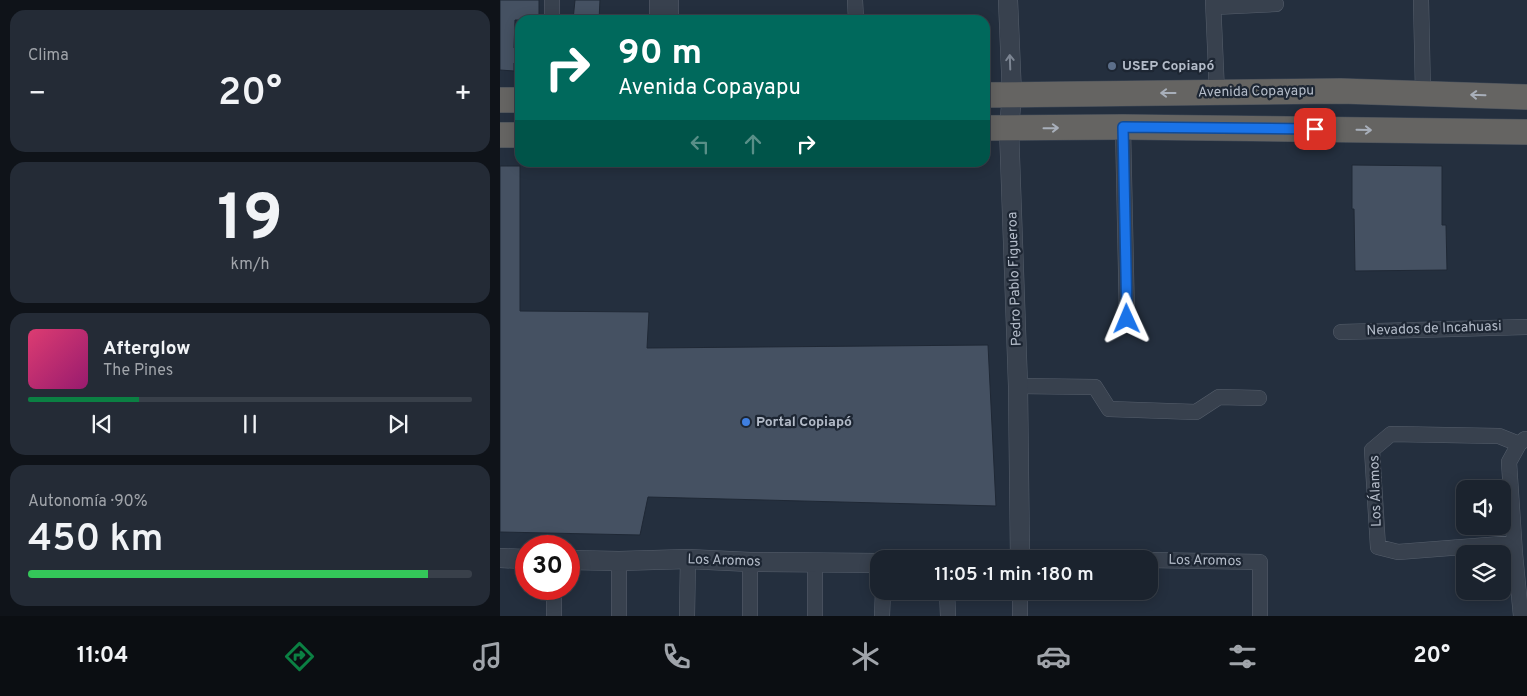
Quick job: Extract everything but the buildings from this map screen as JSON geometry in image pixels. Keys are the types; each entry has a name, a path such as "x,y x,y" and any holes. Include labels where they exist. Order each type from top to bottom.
{"highway":[{"name":"Avenida Copayapu","path":"990,95 1342,91 1527,97"},
{"path":"500,100 515,100"},
{"path":"997,128 1123,127 1527,132"},
{"path":"500,135 515,135"}],"street":[{"path":"552,0 552,15"},
{"path":"657,0 657,15"},
{"path":"671,0 671,15"},
{"path":"855,0 856,15"},
{"name":"Pedro Pablo Figueroa","path":"1008,0 1012,95 997,128 1018,386 1020,550"},
{"path":"1421,0 1423,93"},
{"path":"1217,93 1213,4 1276,4"},
{"path":"1123,127 1127,319"},
{"name":"Nevados de Incahuasi","path":"1340,332 1527,327"},
{"path":"1018,386 1095,386 1109,409 1196,412 1219,397 1259,398"},
{"name":"Los Álamos","path":"1514,542 1398,552 1378,547 1372,450 1391,434 1499,436 1523,441"},
{"path":"1521,616 1509,462 1523,441"},
{"path":"500,558 515,559"},
{"path":"687,616 688,559"},
{"name":"Los Aromos","path":"580,560 688,559 750,562 870,563"},
{"name":"Los Aromos","path":"1158,560 1260,562 1260,616"},
{"path":"619,561 619,616"},
{"path":"750,562 750,616"},
{"path":"815,562 815,616"},
{"path":"554,600 554,616"},
{"path":"882,616 883,600"},
{"path":"947,600 948,616"},
{"path":"1020,600 1020,616"}],"place":[{"name":"USEP Copiapó","path":"1112,66"},
{"name":"Portal Copiapó","path":"746,422"}],"route":[{"path":"1127,319 1123,127 1315,129"}]}
